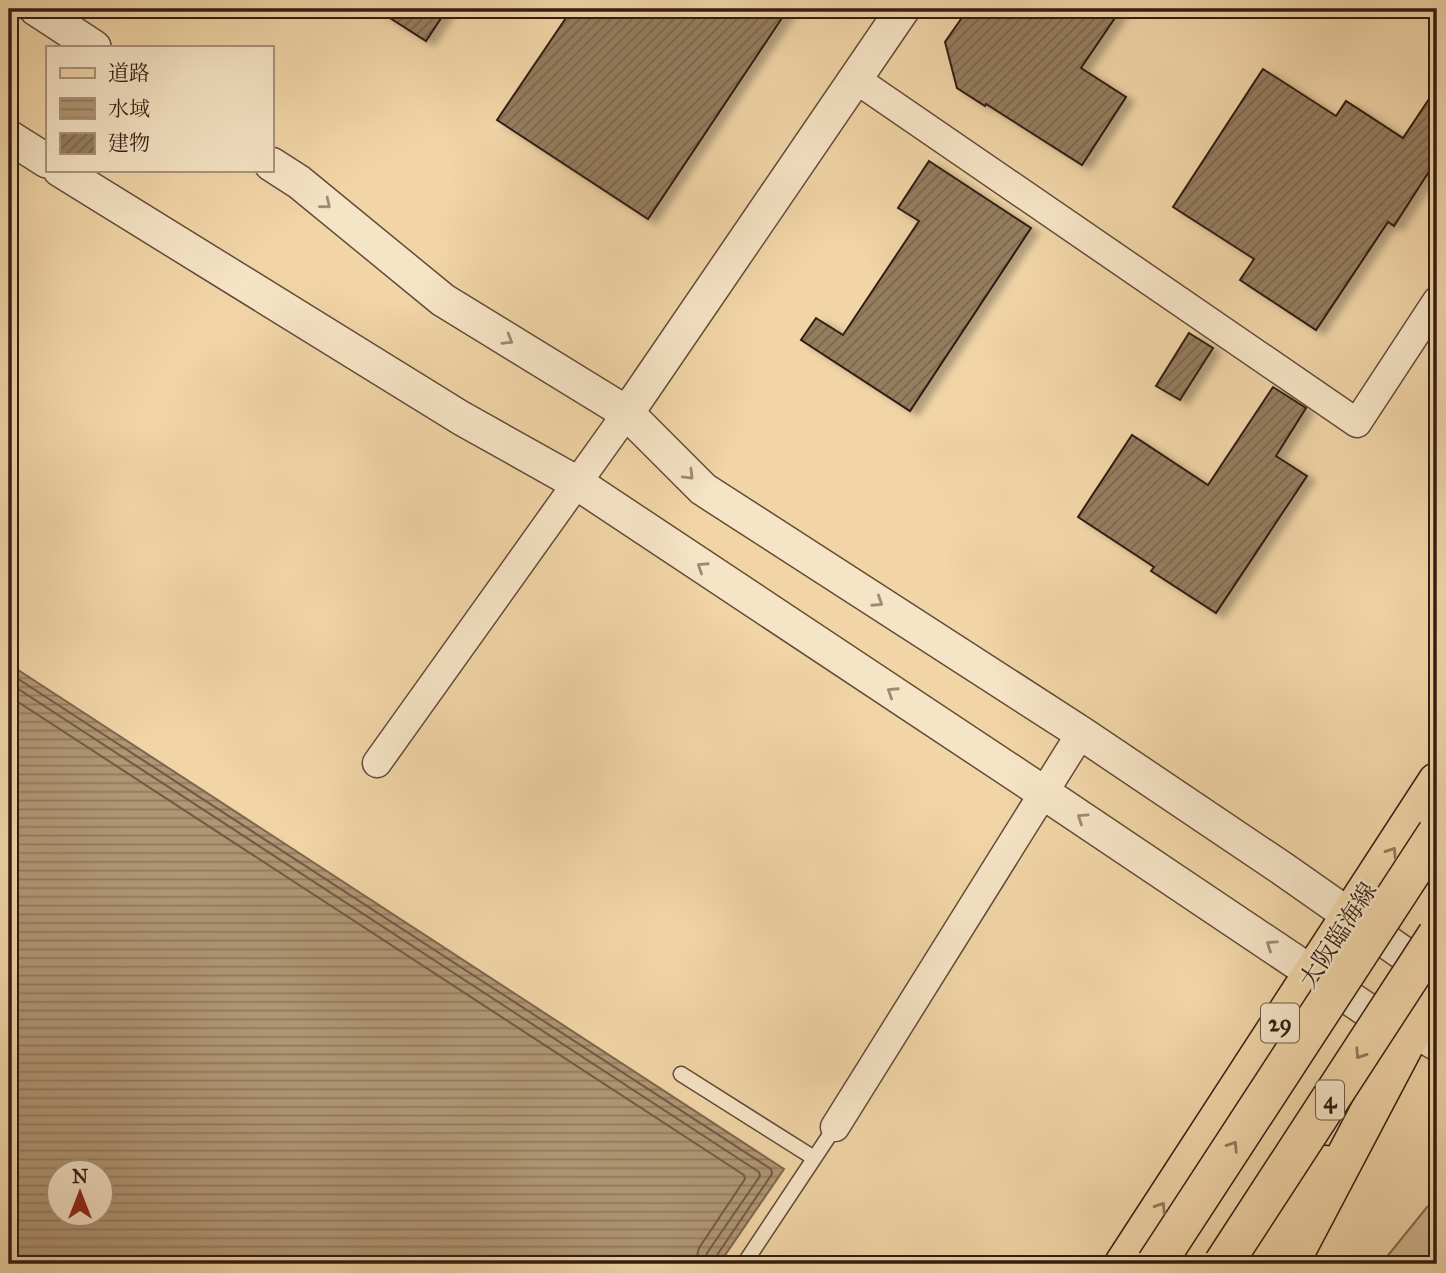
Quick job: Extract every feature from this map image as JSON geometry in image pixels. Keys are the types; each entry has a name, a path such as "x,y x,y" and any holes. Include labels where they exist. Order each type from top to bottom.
{"main road":[{"name":"大阪臨海線","path":"1124,1264 1437,782"},
{"name":"4","path":"1156,1264 1437,833"},
{"name":"4","path":"1223,1264 1437,935"},
{"path":"1260,1264 1423,1046 1437,994"},
{"name":"4","path":"1289,1264 1423,1046"}],"street":[{"path":"36,9 92,46"},
{"path":"377,763 627,413 903,9"},
{"path":"857,79 1357,423 1437,301"},
{"path":"9,137 46,161"},
{"path":"273,165 299,182 443,300 627,413 703,489 1081,733 1437,977"},
{"path":"63,172 461,418 577,483 1423,1046"},
{"path":"835,1127 1081,733"}],"lane":[{"path":"681,1074 814,1158"},
{"path":"744,1264 835,1127"}],"shaded area":[{"path":"1437,1200 1437,1264 1381,1264 1427,1207"}],"water":[{"path":"9,664 784,1169 719,1264 9,1264"}],"building":[{"path":"376,9 447,9 426,41"},
{"path":"572,9 788,9 648,219 497,120"},
{"path":"968,9 1121,9 1081,68 1126,97 1082,165 957,88 945,42"},
{"path":"1263,69 1336,116 1346,101 1403,138 1437,87 1437,159 1394,226 1388,222 1316,330 1240,280 1254,259 1173,207"},
{"path":"929,161 1031,228 910,411 801,340 816,318 843,335 919,221 898,208"},
{"path":"1189,333 1213,348 1180,400 1156,386"},
{"path":"1273,387 1306,408 1276,456 1307,476 1216,613 1151,571 1154,567 1078,517 1132,435 1208,485"}]}
